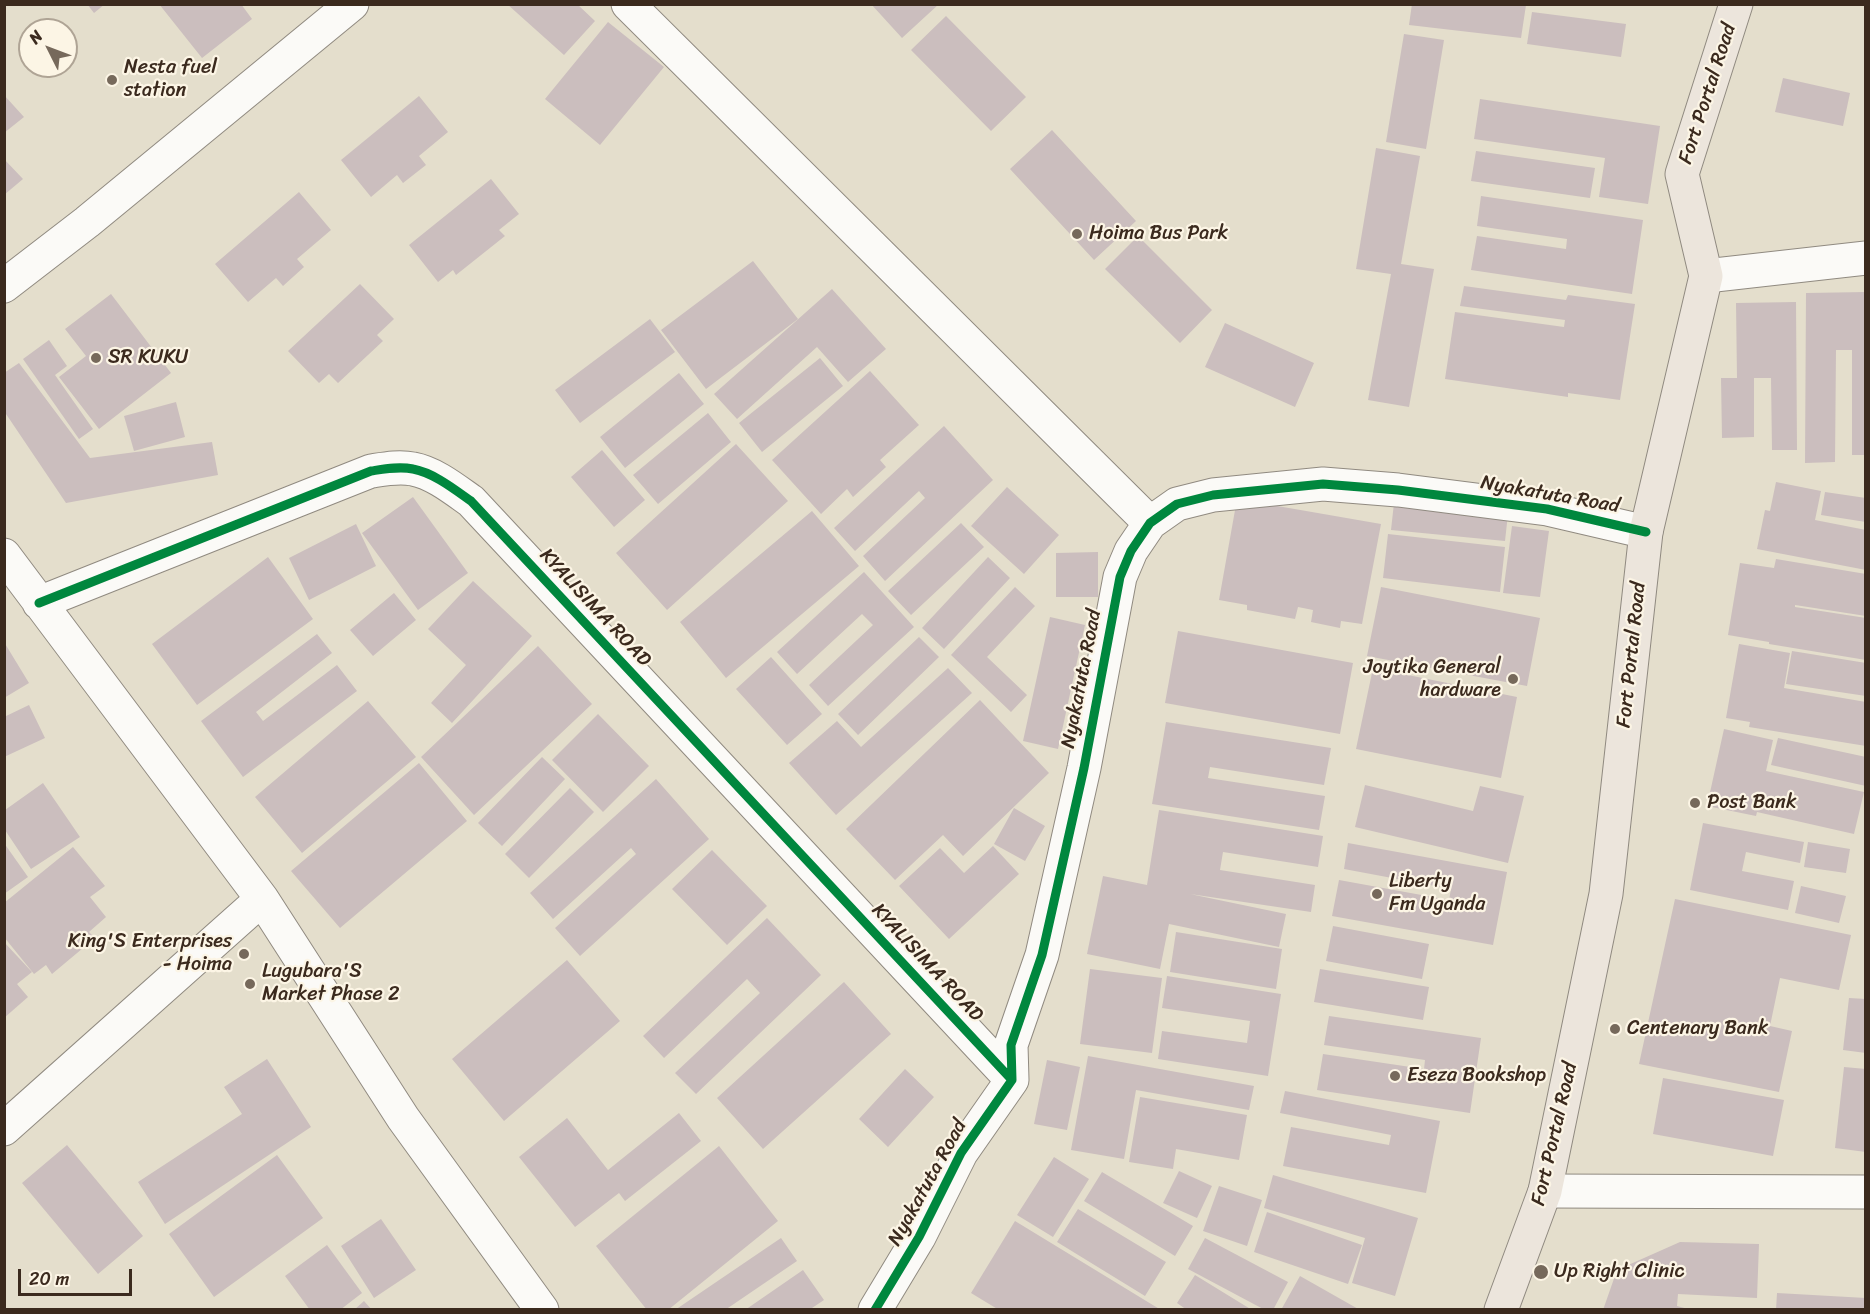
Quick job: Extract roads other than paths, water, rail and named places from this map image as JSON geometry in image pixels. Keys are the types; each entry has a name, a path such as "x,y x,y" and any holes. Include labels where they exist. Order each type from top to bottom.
{"main road":[{"name":"Fort Portal Road","path":"1501,1310 1545,1191 1606,894 1646,531 1706,276 1682,174 1736,4"}],"street":[{"path":"4,286 87,222 352,4"},
{"path":"628,4 1150,523"},
{"path":"1706,276 1866,258"},
{"name":"KYALISIMA ROAD","path":"39,603 370,471 392,468 413,469 444,483 471,501 1012,1080"},
{"name":"Nyakatuta Road","path":"875,1310 919,1237 960,1153 1012,1080 1011,1045 1042,955 1084,768 1120,577 1131,551 1150,523 1177,504 1213,495 1323,484 1398,490 1547,509 1646,531"},
{"path":"4,555 262,899 403,1118 542,1310"},
{"path":"4,1129 262,899"},
{"path":"1545,1191 1866,1192"}],"place":[{"name":"Nesta fuel station","path":"112,80"},
{"name":"Hoima Bus Park","path":"1077,234"},
{"name":"SR KUKU","path":"96,358"},
{"name":"Joytika General hardware","path":"1513,679"},
{"name":"Post Bank","path":"1695,803"},
{"name":"Liberty Fm Uganda","path":"1377,894"},
{"name":"King'S Enterprises - Hoima","path":"244,954"},
{"name":"Lugubara'S Market Phase 2","path":"250,984"},
{"name":"Centenary Bank","path":"1615,1029"},
{"name":"Eseza Bookshop","path":"1395,1076"},
{"name":"Up Right Clinic","path":"1541,1272"}]}
